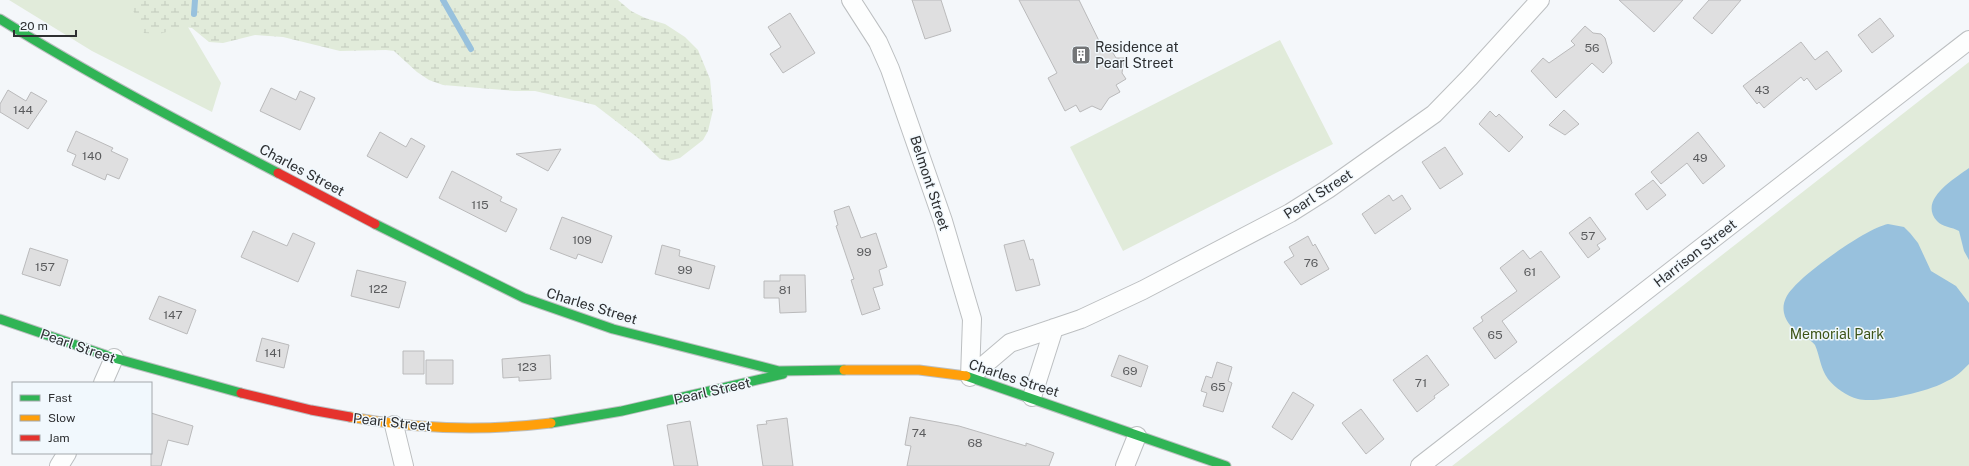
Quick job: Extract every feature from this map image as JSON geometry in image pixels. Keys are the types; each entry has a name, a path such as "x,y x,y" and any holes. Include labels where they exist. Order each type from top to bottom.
{"street":[{"name":"Belmont Street","path":"851,0 878,42 890,69 943,220 972,319 970,377"},
{"name":"Pearl Street","path":"970,377 1010,342 1092,315 1196,264 1290,213 1328,189 1434,114 1470,78 1540,0"},
{"name":"Charles Street","path":"0,19 52,52 142,102 423,249 524,298 563,313 614,329 766,368 792,372 895,369 919,370 970,377 1032,397 1137,436 1226,466"},
{"name":"Harrison Street","path":"1420,466 1969,40"},
{"name":"Pearl Street","path":"0,319 114,358 206,385 337,416 394,425 469,428 549,423 622,411 792,372"},
{"path":"1032,397 1054,328"},
{"path":"103,382 114,358"},
{"path":"394,425 404,466"},
{"path":"1125,466 1137,436"},
{"path":"59,466 66,454"}],"green space":[{"path":"9,0 172,0 221,83 212,112 92,51"},
{"path":"126,0 618,0 631,11 645,18 665,24 685,37 698,50 710,79 713,110 708,131 703,140 680,158 669,161 660,159 638,138 595,105 535,91 515,91 443,85 429,80 417,72 394,51 340,51 283,37 255,35 223,43 209,42 192,28 184,27 159,34 144,33 132,8"},
{"path":"1280,40 1333,144 1123,251 1070,147"},
{"name":"Memorial Park","path":"1969,62 1969,466 1452,466"}],"water":[{"path":"1969,168 1969,260 1964,251 1959,231 1939,223 1932,213 1932,205 1940,191 1947,184"},
{"path":"1888,224 1904,227 1918,243 1931,271 1956,286 1969,303 1969,364 1953,378 1929,389 1903,396 1877,400 1858,399 1834,386 1828,379 1823,371 1815,345 1793,328 1786,319 1784,313 1784,303 1788,294 1793,288 1824,261 1866,233"}],"building":[{"path":"912,0 941,0 951,31 925,39"},
{"name":"Residence at Pearl Street","path":"1019,0 1079,0 1104,51 1110,48 1116,58 1124,58 1122,73 1126,79 1116,85 1120,92 1109,98 1101,110 1092,106 1080,112 1076,105 1065,111 1048,78 1057,73"},
{"path":"1619,0 1683,0 1654,32"},
{"path":"1709,0 1741,0 1712,34 1693,18"},
{"path":"790,13 815,53 783,73 770,54 781,47 768,27"},
{"path":"1880,18 1894,36 1872,53 1858,35"},
{"path":"1585,26 1593,33 1601,34 1605,38 1612,63 1603,73 1592,63 1556,98 1531,71 1543,58 1549,63 1575,45 1571,41"},
{"path":"1801,42 1815,60 1827,51 1842,71 1816,90 1807,78 1804,81 1801,77 1764,108 1759,102 1757,104 1743,86"},
{"path":"271,88 296,100 300,91 315,98 300,130 260,111"},
{"path":"8,90 26,101 31,92 47,101 28,129 0,112 0,104"},
{"path":"1564,110 1579,124 1565,135 1549,125"},
{"path":"1490,111 1496,117 1499,114 1523,137 1509,152 1479,124"},
{"path":"76,131 113,148 111,151 128,159 119,179 107,174 105,180 72,165 76,155 67,151"},
{"path":"380,132 406,147 411,138 425,146 407,178 367,156"},
{"path":"1698,132 1725,166 1703,184 1687,163 1661,184 1651,172"},
{"path":"1445,147 1463,174 1440,189 1422,162"},
{"path":"561,149 548,171 516,154"},
{"path":"452,171 502,197 500,201 517,209 506,232 439,198"},
{"path":"1653,180 1666,195 1647,210 1635,194"},
{"path":"1389,195 1393,201 1402,195 1411,209 1375,234 1362,214"},
{"path":"849,206 861,238 876,233 887,267 879,270 883,285 873,288 880,309 862,315 851,280 854,279 836,226 838,225 834,211"},
{"path":"562,217 612,236 602,263 578,254 576,259 550,249"},
{"path":"1590,217 1606,239 1597,245 1600,249 1588,258 1569,233"},
{"path":"253,231 287,246 293,233 315,243 298,282 241,257"},
{"path":"1308,236 1313,246 1315,244 1329,269 1301,285 1284,262 1294,256 1289,247"},
{"path":"1024,240 1030,260 1033,259 1040,285 1016,291 1004,245"},
{"path":"662,245 680,250 679,256 715,266 709,289 655,274"},
{"path":"30,248 68,260 60,286 22,274"},
{"path":"1523,250 1530,259 1541,251 1560,277 1502,321 1517,342 1495,359 1473,328 1483,321 1481,317 1517,291 1500,268"},
{"path":"357,270 406,282 399,308 351,296"},
{"path":"780,275 805,275 806,312 780,313 779,298 764,298 764,281 780,281"},
{"path":"159,296 196,310 187,334 149,319"},
{"path":"262,338 289,345 284,368 256,361"},
{"path":"403,351 424,351 424,374 403,374"},
{"path":"550,355 551,379 519,381 519,377 503,378 502,359"},
{"path":"1119,355 1148,366 1141,387 1111,376"},
{"path":"1427,355 1449,385 1434,396 1435,398 1417,412 1393,380"},
{"path":"426,360 453,360 453,384 426,384"},
{"path":"1217,362 1232,367 1228,381 1232,383 1223,412 1203,406 1207,393 1201,391 1206,376 1212,378"},
{"path":"1293,392 1314,405 1292,440 1272,427"},
{"path":"1361,409 1384,439 1366,454 1342,423"},
{"path":"152,413 193,426 188,445 168,440 161,466 151,466"},
{"path":"910,417 959,426 1026,446 1026,443 1054,453 1049,466 907,466 911,446 905,445"},
{"path":"787,418 793,466 763,466 757,425 767,424 766,421"},
{"path":"690,421 698,466 674,466 667,425"}],"waterway":[{"path":"194,14 195,0"},
{"path":"443,0 471,49"}],"traffic: fast":[{"path":"0,19 34,40 172,118 278,173"},
{"path":"375,224 524,298 613,329 779,371 844,370"},
{"path":"0,319 114,358 241,393"},
{"path":"551,423 622,411 783,374"},
{"path":"966,376 1226,466"}],"traffic: slow":[{"path":"844,370 919,370 966,376"},
{"path":"350,417 400,424 450,428 526,426 551,423"}],"traffic: jam":[{"path":"278,173 375,224"},
{"path":"241,393 311,410 350,417"}],"place":[{"name":"Residence at Pearl Street","path":"1081,55"}]}
